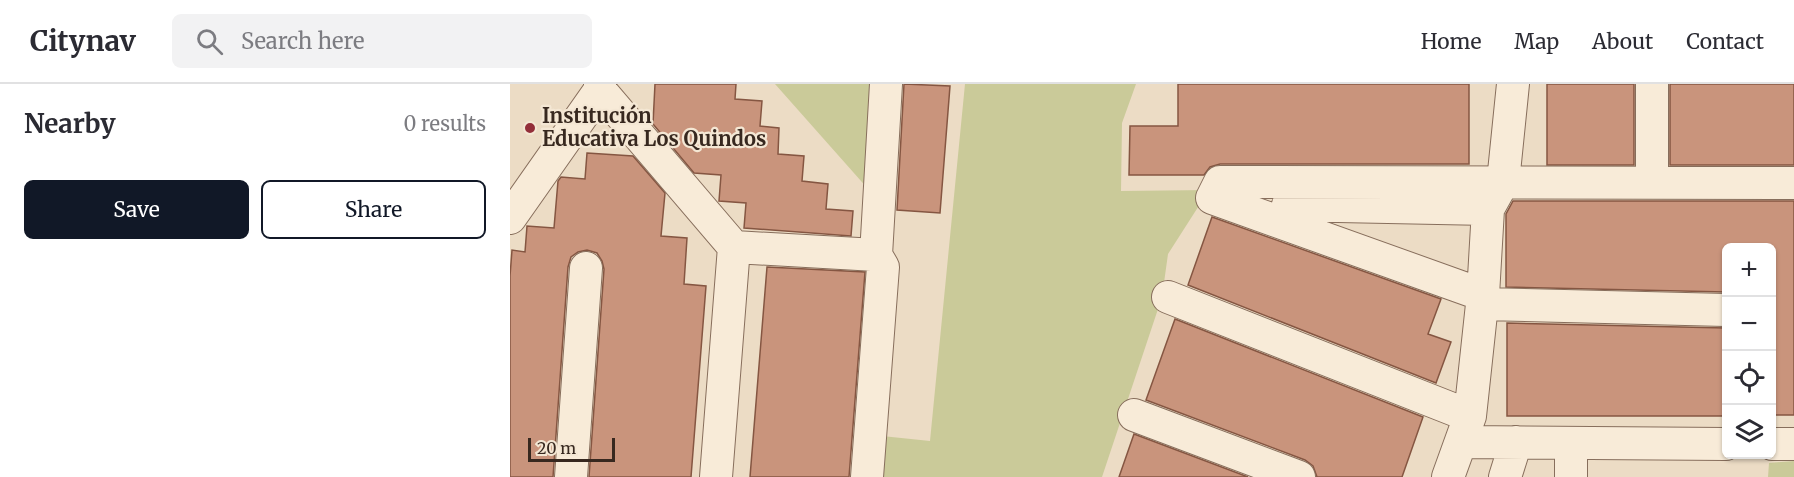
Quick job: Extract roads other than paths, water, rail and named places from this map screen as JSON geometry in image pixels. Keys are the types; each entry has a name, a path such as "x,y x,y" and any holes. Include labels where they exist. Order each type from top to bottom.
{"street":[{"path":"867,477 883,267 876,255 886,84"},
{"path":"1448,477 1466,429 1496,195 1513,84"},
{"path":"1652,84 1652,182"},
{"path":"510,218 600,87 734,247 716,477"},
{"path":"1496,195 1220,182 1212,198 1482,299 1722,310"},
{"path":"1288,205 1496,195 1652,182 1794,183"},
{"path":"734,247 876,255"},
{"path":"571,477 586,268"},
{"path":"1168,297 1466,429 1516,442 1722,444"},
{"path":"1134,415 1299,477"},
{"path":"1505,477 1516,442"},
{"path":"1571,442 1571,477"},
{"path":"1776,444 1794,444"}],"place":[{"name":"Institución Educativa Los Quindos","path":"530,128"}]}
